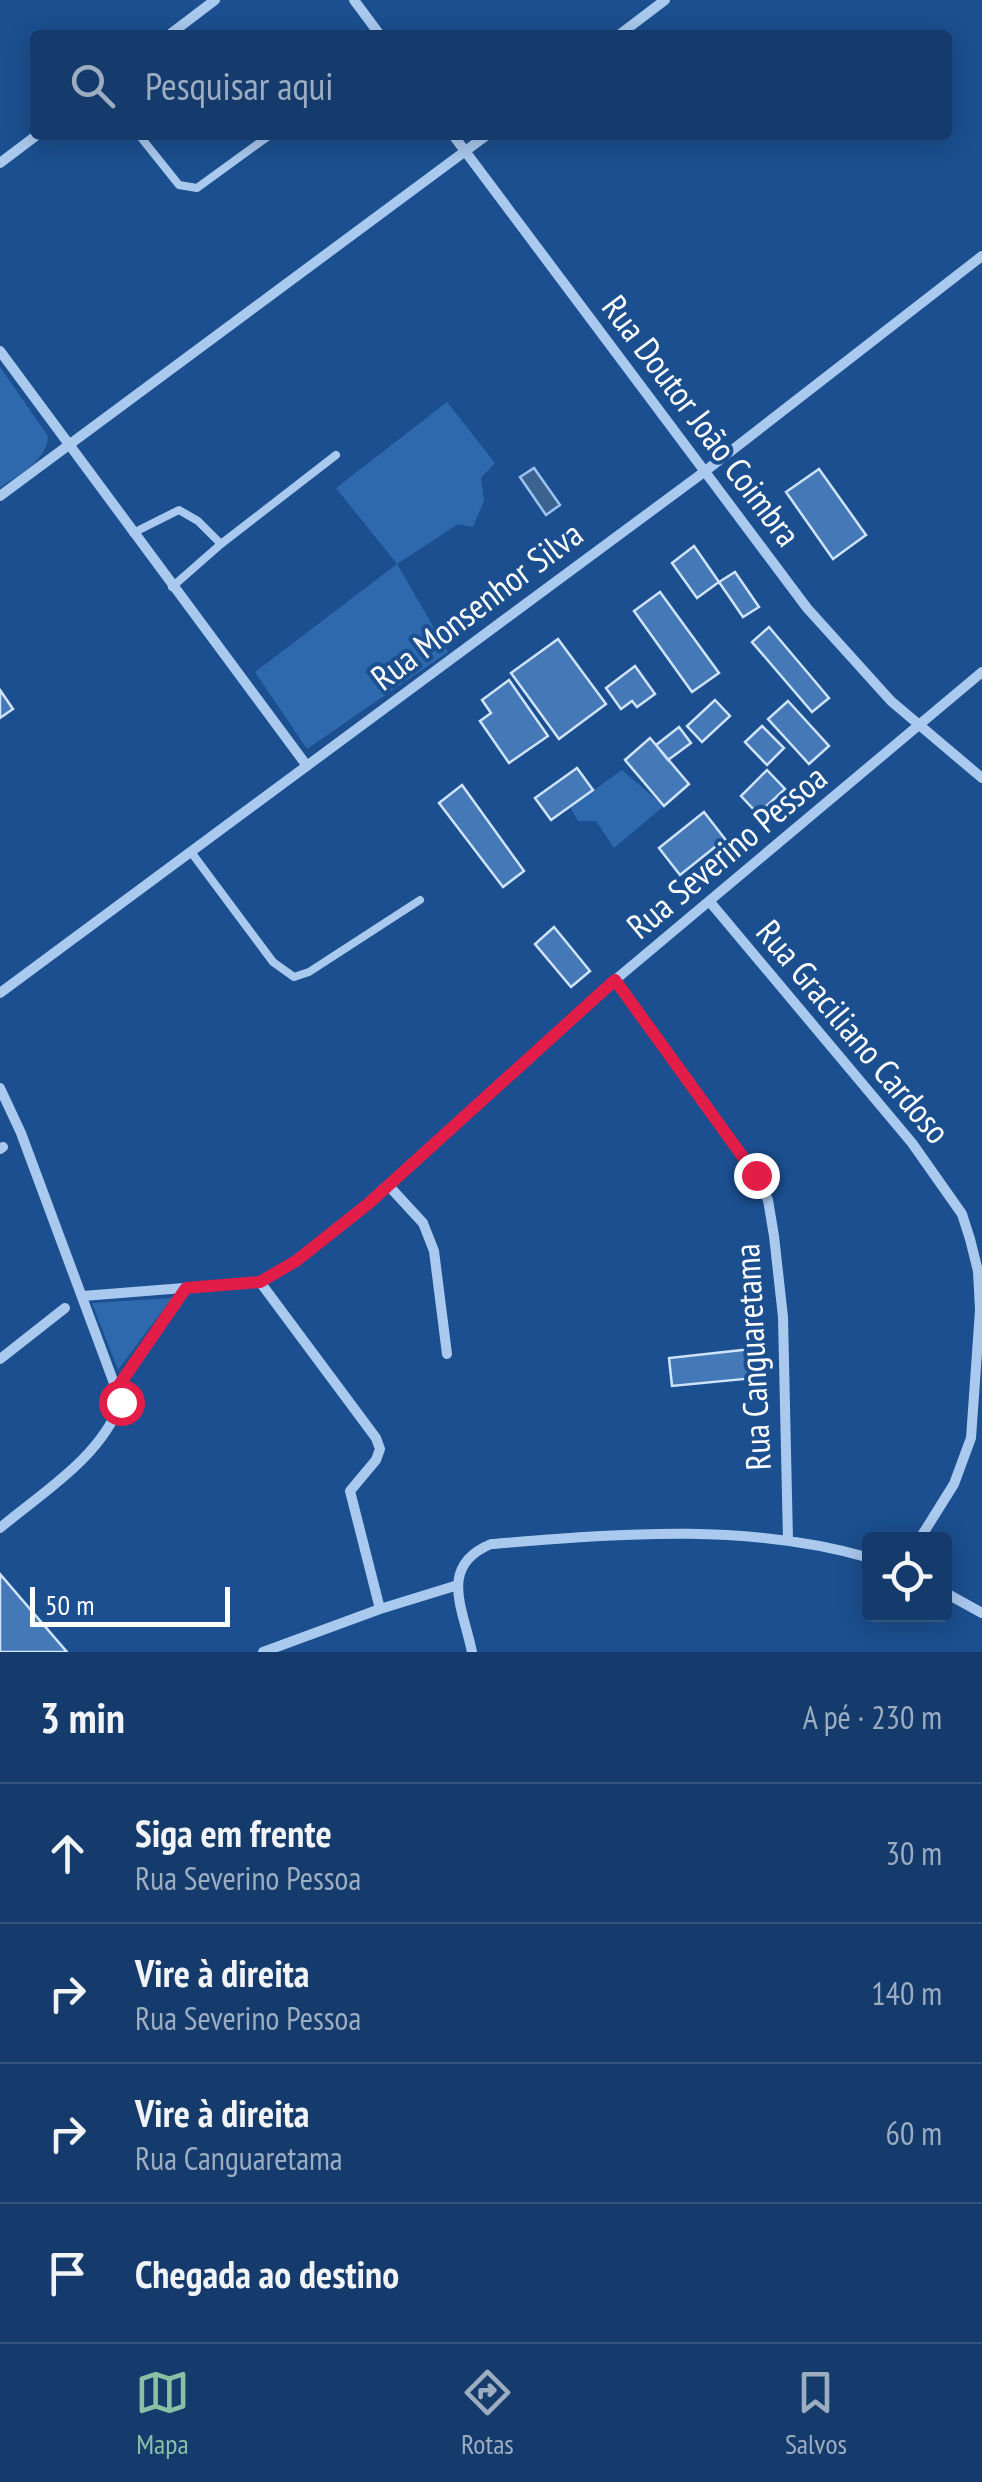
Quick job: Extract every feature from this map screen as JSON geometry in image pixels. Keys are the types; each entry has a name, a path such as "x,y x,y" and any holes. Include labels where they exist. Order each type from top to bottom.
{"street":[{"path":"175,30 215,0"},
{"path":"354,0 376,30"},
{"path":"626,30 665,0"},
{"path":"0,163 30,140"},
{"name":"Rua Doutor João Coimbra","path":"458,140 807,608 861,669 982,778"},
{"path":"0,496 480,140"},
{"name":"Rua Monsenhor Silva","path":"0,993 704,472 982,256"},
{"path":"0,351 307,766"},
{"name":"Rua Severino Pessoa","path":"83,1296 260,1282 327,1238 615,980 982,672"},
{"name":"Rua Graciliano Cardoso","path":"710,902 912,1143 962,1214 978,1271 981,1309 971,1438 954,1484 924,1532"},
{"name":"Rua Canguaretama","path":"615,980 756,1175 768,1200 784,1332 788,1540"},
{"path":"0,1088 21,1133 121,1402 95,1449 0,1528"},
{"path":"388,1185 423,1223 434,1252 446,1354"},
{"path":"260,1282 380,1448 376,1460 350,1490 380,1609"},
{"path":"117,1388 186,1288"},
{"path":"0,1359 65,1308"},
{"path":"472,1652 458,1585 460,1567 465,1559 491,1544 710,1533 788,1540 862,1556"},
{"path":"263,1652 458,1585"},
{"path":"952,1596 982,1613"}],"lane":[{"path":"143,140 179,186 196,188 263,140"},
{"path":"172,587 336,454"},
{"path":"133,533 178,510 198,521 221,544"},
{"path":"191,852 273,962 294,976 309,972 420,900"}],"shaded area":[{"path":"0,367 48,436 37,460 0,488"},
{"path":"447,402 495,463 481,478 484,501 473,527 458,524 397,564 336,488"},
{"path":"534,468 560,505 546,515 520,477"},
{"path":"397,564 448,652 307,749 255,672"},
{"path":"622,770 664,806 614,848 596,821 578,821 570,807"},
{"path":"172,1298 118,1370 92,1303"}],"building":[{"path":"819,469 866,535 833,559 786,492"},
{"path":"694,546 719,582 697,598 672,563"},
{"path":"735,572 759,607 743,617 719,582"},
{"path":"660,592 719,673 692,692 634,611"},
{"path":"769,627 829,698 812,712 752,642"},
{"path":"558,639 606,704 559,739 511,673"},
{"path":"635,666 655,694 637,707 632,701 621,709 606,688"},
{"path":"509,680 548,736 509,763 480,721 491,713 482,700"},
{"path":"0,690 13,709 0,718"},
{"path":"715,700 730,716 702,742 687,726"},
{"path":"788,701 829,746 809,764 768,719"},
{"path":"762,726 784,748 767,765 745,742"},
{"path":"679,727 691,743 668,760 656,745"},
{"path":"650,738 689,784 664,806 625,760"},
{"path":"577,768 593,790 551,820 535,798"},
{"path":"767,770 785,789 758,814 741,796"},
{"path":"462,785 524,871 503,887 439,803"},
{"path":"704,812 725,839 680,875 659,848"},
{"path":"554,927 590,971 571,987 535,944"},
{"path":"752,1349 755,1378 672,1386 669,1358"},
{"path":"0,1574 67,1652 0,1652"}],"route":[{"path":"121,1402 117,1388 186,1288 260,1282 296,1261 368,1204 615,980 756,1175"}]}
